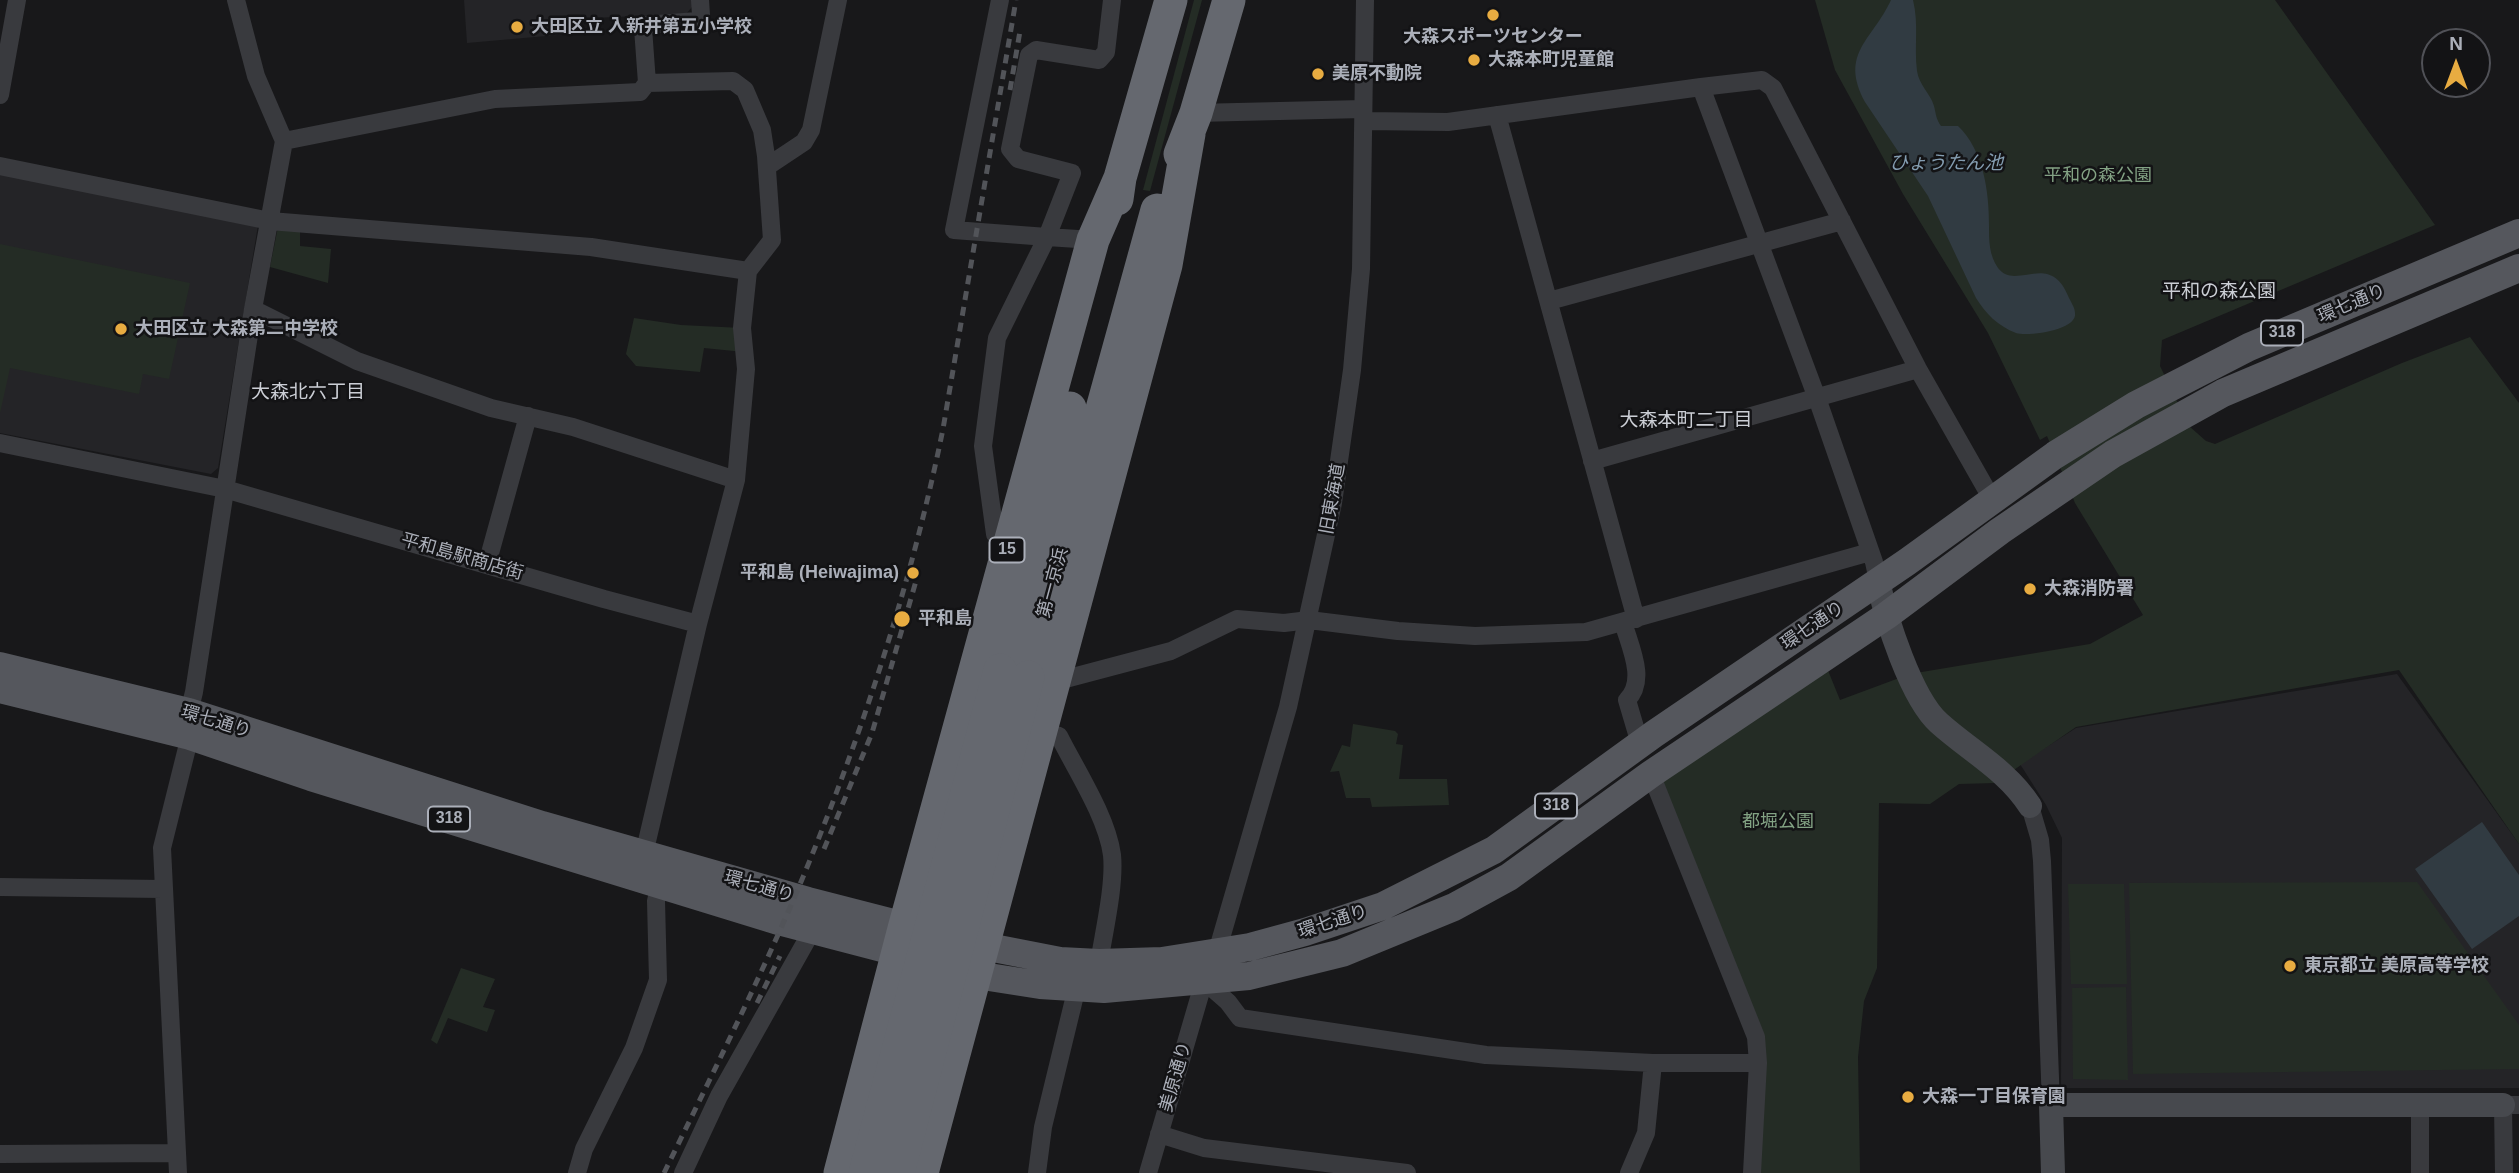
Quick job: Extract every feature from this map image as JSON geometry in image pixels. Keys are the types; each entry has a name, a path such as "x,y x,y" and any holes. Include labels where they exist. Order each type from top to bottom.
{"highway":[{"name":"第一京浜","path":"864,1173 1027,676 1105,278 1120,178 1171,0"},
{"name":"第一京浜","path":"898,1173 1027,676 1159,202 1193,123 1229,0"},
{"name":"15","path":"840,1173 1093,240 1120,178"},
{"name":"15","path":"922,1173 1038,742 1027,676"},
{"name":"15","path":"864,1173 904,1073 966,864 1009,781 1038,742"}],"main road":[{"name":"環七通り","path":"979,961 1162,961 1250,947 1383,906 1438,880 1494,850 1640,744 1993,501 2055,455 2145,400 2249,347 2519,233"},
{"name":"環七通り","path":"0,666 189,724 808,901 902,939 979,961 1040,985 1104,989 1249,976 1342,953 1454,906 1509,877 1651,775 1886,616 2067,484 2151,431 2223,393 2519,268"},
{"name":"環七通り","path":"0,689 189,724 311,777 660,884 813,929 902,939"}],"street":[{"path":"0,95 17,0"},
{"path":"178,1173 162,848 189,724 253,309 285,141 256,76 236,0"},
{"path":"285,141 495,99 640,92 647,83 643,28 645,25 697,21 701,15 700,0"},
{"path":"768,166 804,142 811,130 838,0"},
{"path":"1000,0 954,230 1093,240"},
{"path":"1010,539 995,534 983,446 997,338 1047,237 1073,174 1017,159 1010,150 1028,56 1036,50 1099,60 1106,52 1112,0"},
{"name":"旧東海道","path":"1204,981 1217,952 1288,707 1333,503 1352,370 1361,269 1365,0"},
{"path":"1193,123 1364,115 1448,122 1762,80 1773,88 1918,369 1993,501"},
{"path":"644,854 698,624 736,480 746,369 742,328 748,271 772,240 768,166 762,130 745,90 733,81 647,83"},
{"path":"1701,87 1817,398 1870,552 1886,616 1925,709 1938,723 2019,788 2030,806 2040,840 2042,861 2053,1173"},
{"path":"1497,115 1592,461 1629,621 1637,674 1634,692 1627,700 1640,744"},
{"path":"0,166 270,220 592,247 748,271"},
{"path":"1549,301 1842,221"},
{"path":"253,309 357,361 491,408 573,427 736,480"},
{"path":"1592,461 1918,369"},
{"path":"486,564 528,416"},
{"name":"平和島駅商店街","path":"0,443 225,489 698,624"},
{"path":"1027,676 1171,651 1237,619 1284,623 1309,620 1398,631 1475,636 1586,632 1870,552"},
{"path":"1038,742 1059,736 1107,830 1112,856 1111,877 1100,963"},
{"path":"1651,775 1756,1037 1758,1063 1752,1173"},
{"path":"577,1173 584,1149 634,1048 658,980 656,901 660,884"},
{"path":"0,887 163,889"},
{"path":"683,1173 719,1096 813,929"},
{"path":"1204,981 1228,1002 1240,1018 1486,1055 1653,1063 1758,1063"},
{"name":"美原通り","path":"1148,1173 1204,981"},
{"path":"1037,1173 1043,1127 1077,987"},
{"path":"1629,1173 1646,1133 1653,1063"},
{"path":"2420,1104 2420,1173"},
{"path":"2051,1105 2511,1105 2504,1173"},
{"path":"1159,1134 1204,1148 1407,1173"},
{"path":"0,1154 177,1153"}],"shaded area":[{"name":"大田区立 入新井第五小学校","path":"464,0 692,0 692,7 686,14 568,19 569,34 467,43"},
{"name":"大田区立 大森第二中学校","path":"0,173 258,225 218,468 211,474 0,433"},
{"name":"東京都立 美原高等学校","path":"2397,674 2519,844 2519,1088 2061,1088 2062,838 2046,805 2020,764 2076,728"}],"green space":[{"path":"1194,0 1202,0 1150,191 1143,190"},
{"name":"平和の森公園","path":"1815,0 2275,0 2435,225 2162,340 2160,366 2189,426 2206,441 2215,444 2402,363 2470,337 2519,403 2519,844 2399,670 2076,727 1995,783 1959,784 1930,804 1879,803 1877,968 1864,1001 1858,1057 1860,1173 1755,1173 1762,1062 1658,784 1827,668 1840,700 1910,674 2090,644 2143,615 2075,503 2047,436 2040,440 1988,333 1903,194 1835,70"},
{"path":"278,227 300,227 300,246 331,249 328,283 270,267"},
{"path":"0,244 190,283 169,379 143,374 139,394 10,368 0,413"},
{"path":"634,318 681,325 742,328 744,352 704,348 700,372 636,366 626,354"},
{"path":"1353,724 1395,731 1398,734 1396,744 1403,745 1399,779 1447,779 1449,805 1372,807 1370,798 1346,798 1339,771 1330,772 1342,745 1350,747"},
{"path":"2417,882 2519,1025 2519,1069 2133,1074 2129,883"},
{"path":"2068,884 2124,884 2127,984 2071,984"},
{"path":"461,968 495,979 483,1007 495,1010 487,1032 448,1018 437,1044 431,1040"},
{"path":"2126,987 2128,1080 2073,1079 2072,988"}],"water":[{"name":"ひょうたん池","path":"1891,0 1913,0 1917,71 1920,81 1932,101 1941,126 1958,126 1974,147 1986,186 1989,242 1995,263 2005,274 2014,276 2043,273 2052,276 2061,284 2074,309 2074,319 2069,324 2051,331 2022,334 2004,327 1988,314 1976,298 1928,196 1865,102 1855,71 1857,59"},
{"path":"2482,822 2519,875 2519,916 2472,949 2415,869"}],"railway":[{"path":"664,1173 750,996 798,889 842,777 882,662 916,546 943,429 1016,0"},
{"path":"1010,90 1020,31"},
{"path":"824,849 872,733 916,581"},
{"path":"757,1003 780,956"}],"place":[{"name":"大森スポーツセンター","path":"1493,15"},
{"name":"大田区立 入新井第五小学校","path":"517,27"},
{"name":"大森本町児童館","path":"1474,60"},
{"name":"美原不動院","path":"1318,74"},
{"name":"大田区立 大森第二中学校","path":"121,329"},
{"name":"平和島 (Heiwajima)","path":"913,573"},
{"name":"大森消防署","path":"2030,589"},
{"name":"平和島","path":"902,619"},
{"name":"東京都立 美原高等学校","path":"2290,966"},
{"name":"大森一丁目保育園","path":"1908,1097"}],"district":[{"name":"平和の森公園","path":"2219,292"},
{"name":"大森北六丁目","path":"308,393"},
{"name":"大森本町二丁目","path":"1686,421"}],"park label":[{"name":"都堀公園","path":"1778,822"}]}
